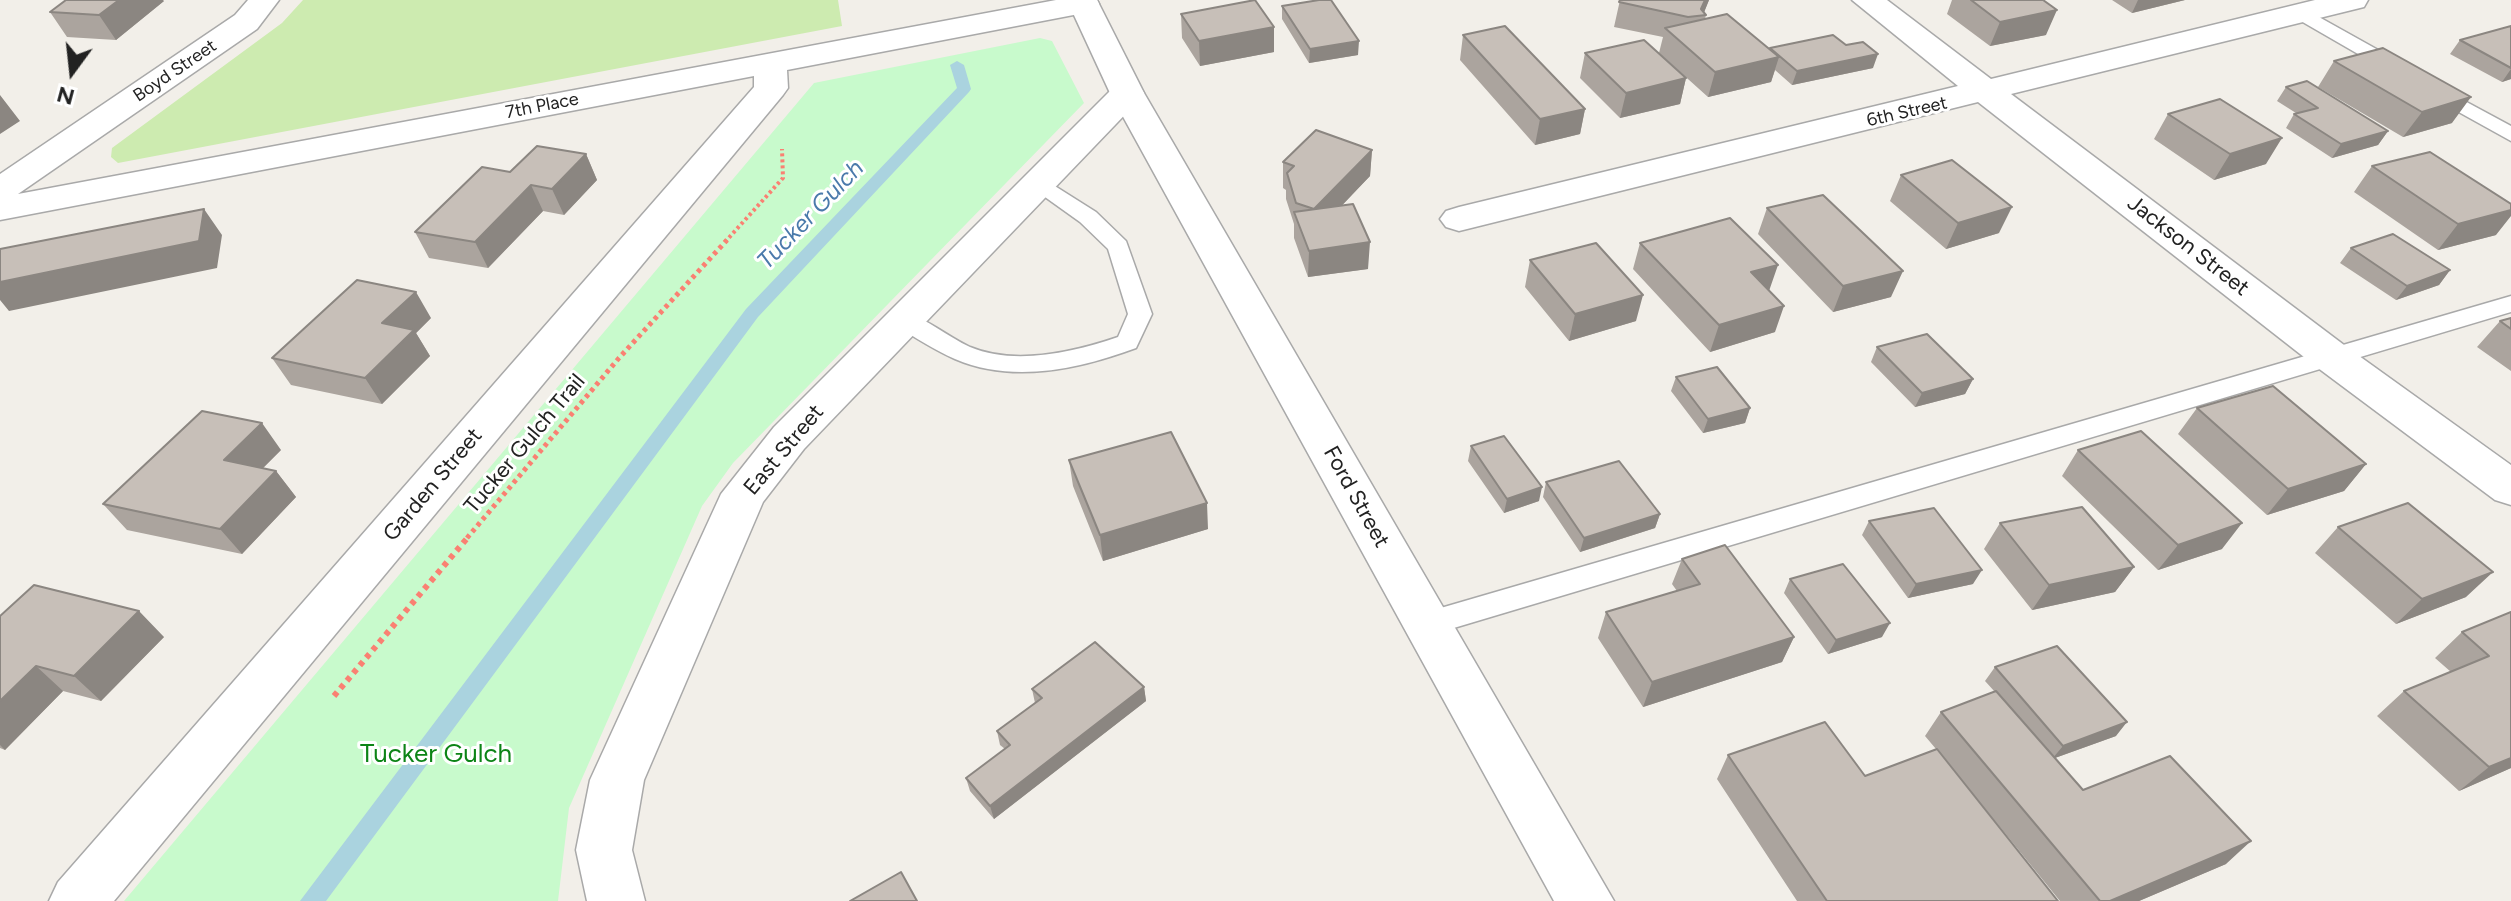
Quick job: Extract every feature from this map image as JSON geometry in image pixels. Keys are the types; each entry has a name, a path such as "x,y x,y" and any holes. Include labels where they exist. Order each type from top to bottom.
{"street":[{"name":"Boyd Street","path":"0,190 246,22 264,0"},
{"name":"Jackson Street","path":"1867,0 2333,358 2511,488"},
{"name":"7th Place","path":"0,209 1083,2"},
{"name":"Ford Street","path":"1083,2 1127,93 1585,901"},
{"name":"6th Street","path":"1459,219 1985,93 2328,4"},
{"name":"Garden Street","path":"78,901 771,88 770,62"},
{"name":"East Street","path":"616,901 604,850 617,780 744,494 789,438 1127,93"}],"lane":[{"path":"2328,4 2511,135"},
{"path":"904,320 979,359 1035,363 1085,359 1127,342 1140,314 1118,246 1088,217 1039,182"},
{"path":"1427,624 2511,304"}],"path":[{"name":"Tucker Gulch Trail","path":"323,708 619,358 783,178 782,142"}],"green space":[{"path":"303,0 838,0 842,26 118,163 111,157 112,148 282,23"},
{"name":"Tucker Gulch","path":"1040,38 1052,41 1084,103 733,463 702,506 569,808 558,901 124,901 814,83"}],"building":[{"path":"66,0 119,0 99,15 50,12"},
{"path":"1255,0 1274,27 1199,41 1181,14"},
{"path":"1331,0 1359,41 1310,49 1282,6"},
{"path":"1620,0 1705,0 1701,9 1706,15 1688,17"},
{"path":"1971,0 2043,0 2057,10 2000,22"},
{"path":"1727,14 1779,57 1715,72 1665,28"},
{"path":"1505,26 1585,109 1540,119 1463,35"},
{"path":"2511,26 2511,68 2460,40"},
{"path":"1833,35 1846,45 1863,42 1878,54 1797,71 1770,48"},
{"path":"1644,40 1686,78 1626,93 1585,53"},
{"path":"2383,48 2471,97 2422,112 2334,61"},
{"path":"2307,81 2388,131 2341,144 2294,114 2318,108 2286,87"},
{"path":"2220,99 2282,138 2230,154 2168,114"},
{"path":"1316,130 1372,150 1314,209 1296,203 1287,173 1294,166 1283,162"},
{"path":"537,146 586,154 552,189 531,185 475,242 415,232 482,167 510,172"},
{"path":"2430,152 2511,204 2511,210 2458,224 2372,166"},
{"path":"1952,160 2012,207 1958,223 1901,175"},
{"path":"1823,195 1903,271 1843,286 1767,208"},
{"path":"1353,204 1370,242 1309,251 1294,212"},
{"path":"204,209 199,241 0,282 0,249"},
{"path":"1730,218 1778,265 1751,272 1784,306 1719,325 1640,243"},
{"path":"2393,234 2450,270 2407,286 2351,248"},
{"path":"1596,243 1643,295 1575,314 1530,260"},
{"path":"357,280 416,292 382,323 414,330 365,378 272,358"},
{"path":"2511,318 2511,329 2500,321"},
{"path":"1927,334 1973,379 1922,393 1877,347"},
{"path":"1717,367 1750,408 1708,419 1676,377"},
{"path":"2273,386 2366,464 2288,489 2197,408"},
{"path":"202,411 262,423 224,460 276,471 220,529 103,504"},
{"path":"2141,431 2242,523 2178,545 2078,450"},
{"path":"1171,432 1207,503 1100,535 1069,460"},
{"path":"1504,436 1542,487 1507,499 1471,446"},
{"path":"1619,461 1660,514 1584,538 1546,482"},
{"path":"2408,503 2493,572 2422,599 2338,527"},
{"path":"2082,507 2134,567 2049,585 2000,523"},
{"path":"1934,508 1982,570 1916,584 1869,521"},
{"path":"1725,545 1794,637 1652,682 1606,612 1700,584 1682,559"},
{"path":"1843,564 1890,623 1836,640 1790,579"},
{"path":"34,585 139,611 74,676 36,666 0,701 0,616"},
{"path":"2511,612 2511,758 2489,767 2404,691 2489,656 2462,632"},
{"path":"1095,642 1144,687 990,806 966,778 1010,745 997,731 1042,698 1032,689"},
{"path":"2057,646 2127,722 2063,746 1995,667"},
{"path":"1996,691 2083,790 2170,756 2251,841 2110,901 2100,901 1941,712"},
{"path":"1825,722 1865,776 1937,749 2058,901 1827,901 1728,755"},
{"path":"901,872 917,901 850,901"}],"waterway":[{"name":"Tucker Gulch","path":"312,901 752,313 964,89 957,65"}]}
